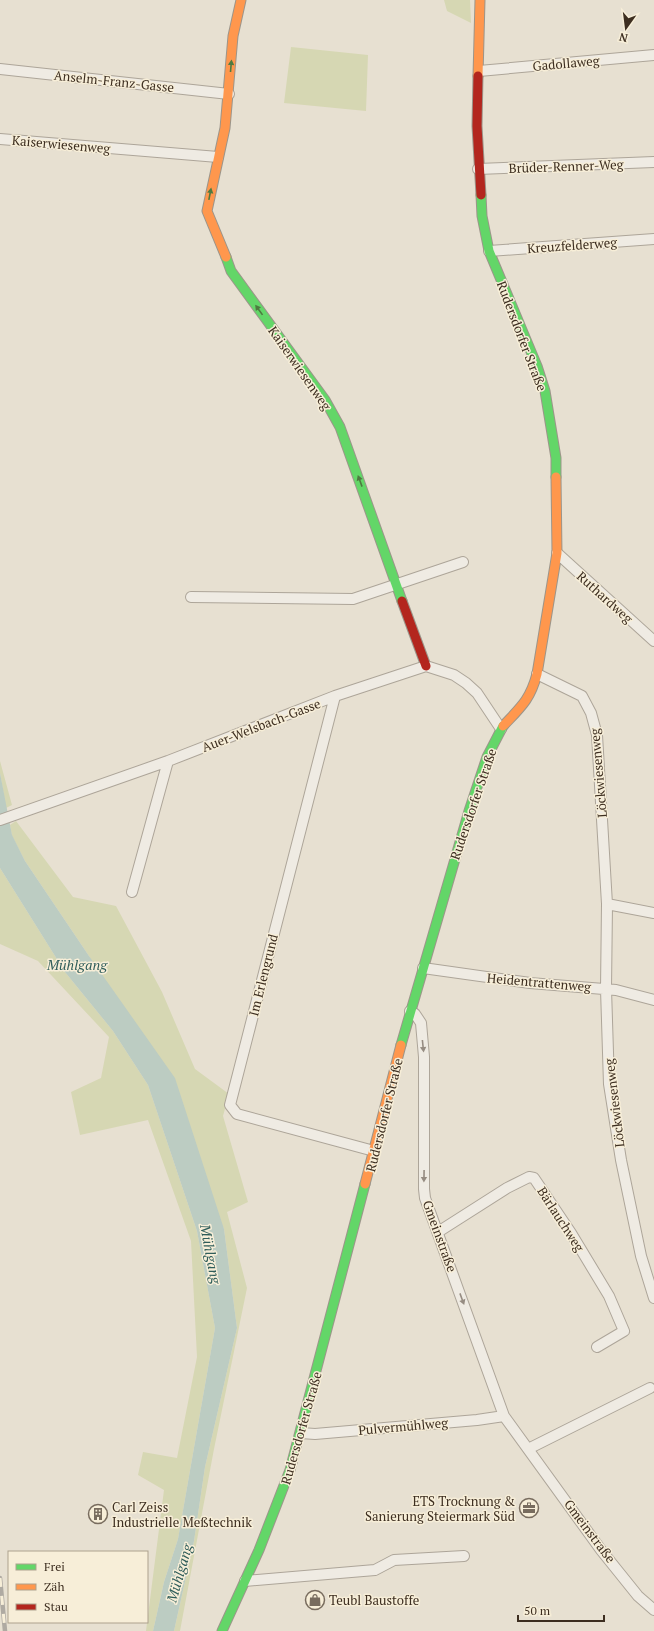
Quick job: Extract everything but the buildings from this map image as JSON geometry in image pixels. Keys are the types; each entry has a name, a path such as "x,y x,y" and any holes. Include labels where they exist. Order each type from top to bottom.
{"street":[{"name":"Kaiserwiesenweg","path":"241,0 233,36 226,128 218,157 207,211 231,271 325,400 340,427 426,666"},
{"path":"473,0 480,17"},
{"name":"Rudersdorfer Straße","path":"222,1631 245,1581 290,1470 301,1433 410,1011 487,757 501,729 527,702 532,692 537,674 557,553 556,458 545,391 537,366 489,251 482,216 478,169 477,126 480,0"},
{"name":"Gadollaweg","path":"479,71 654,55"},
{"name":"Anselm-Franz-Gasse","path":"0,69 229,94"},
{"name":"Kaiserwiesenweg","path":"0,139 218,157"},
{"name":"Brüder-Renner-Weg","path":"478,169 654,162"},
{"name":"Kreuzfelderweg","path":"489,251 654,239"},
{"name":"Ruthardweg","path":"557,553 654,641"},
{"path":"191,597 353,599 463,562"},
{"path":"426,666 454,675 477,692 501,729"},
{"name":"Auer-Welsbach-Gasse","path":"4,818 168,761 335,696 426,666"},
{"name":"Löckwiesenweg","path":"537,674 582,696 596,729 607,904 606,989 609,1084 616,1136 641,1256 654,1298"},
{"name":"Im Erlengrund","path":"335,696 230,1105 237,1114 374,1151"},
{"path":"132,892 168,761"},
{"path":"607,904 654,913"},
{"name":"Heidentrattenweg","path":"423,968 530,983 606,989 654,1000"},
{"name":"Gmeinstraße","path":"410,1011 416,1014 421,1023 426,1085 424,1189 504,1416 601,1550 638,1596 654,1610"},
{"name":"Bärlauchweg","path":"438,1232 507,1188 529,1177 534,1178 571,1233 608,1296 624,1331 596,1347"},
{"path":"528,1449 650,1388"},
{"name":"Pulvermühlweg","path":"301,1433 315,1434 477,1420 504,1416"},
{"path":"245,1581 375,1570 394,1560 464,1556"}],"green space":[{"path":"444,0 470,0 471,23 447,11"},
{"path":"291,47 368,55 366,111 284,103"},
{"path":"0,761 12,805 6,808 0,773"},
{"path":"16,821 73,897 116,906 162,992 195,1069 229,1094 223,1116 248,1202 227,1212 247,1288 214,1449 180,1631 174,1631 194,1541 205,1467 237,1328 224,1229 89,956 25,861 12,836 10,825"},
{"path":"0,868 65,972 113,1031 148,1085 197,1231 215,1328 178,1539 164,1582 153,1631 146,1631 164,1490 138,1475 143,1452 177,1458 197,1357 191,1241 148,1120 80,1135 71,1092 101,1078 109,1037 38,961 0,944"}],"water":[{"name":"Mühlgang","path":"0,773 12,835 25,861 89,956 175,1078 224,1229 237,1328 205,1467 194,1541 174,1631 153,1631 164,1582 178,1539 215,1328 197,1231 148,1085 113,1031 65,972 0,868"}],"railway":[{"path":"0,1578 5,1631"}],"traffic: fast":[{"path":"481,195 482,216 489,251 537,366 545,391 556,458 556,477"},
{"path":"226,257 231,271 325,400 340,427 402,601"},
{"path":"401,1045 469,811 487,757 503,726"},
{"path":"222,1631 259,1550 290,1470 365,1184"}],"traffic: slow":[{"path":"226,257 207,211 225,128 233,36 241,0"},
{"path":"478,76 480,0"},
{"path":"503,726 528,697 537,674 557,553 556,477"},
{"path":"365,1184 401,1045"}],"traffic: jam":[{"path":"478,76 477,126 481,195"},
{"path":"402,601 426,666"}],"place":[{"name":"ETS Trocknung & Sanierung Steiermark Süd","path":"529,1508"},
{"name":"Carl Zeiss Industrielle Meßtechnik","path":"98,1514"},
{"name":"Teubl Baustoffe","path":"315,1600"}]}
